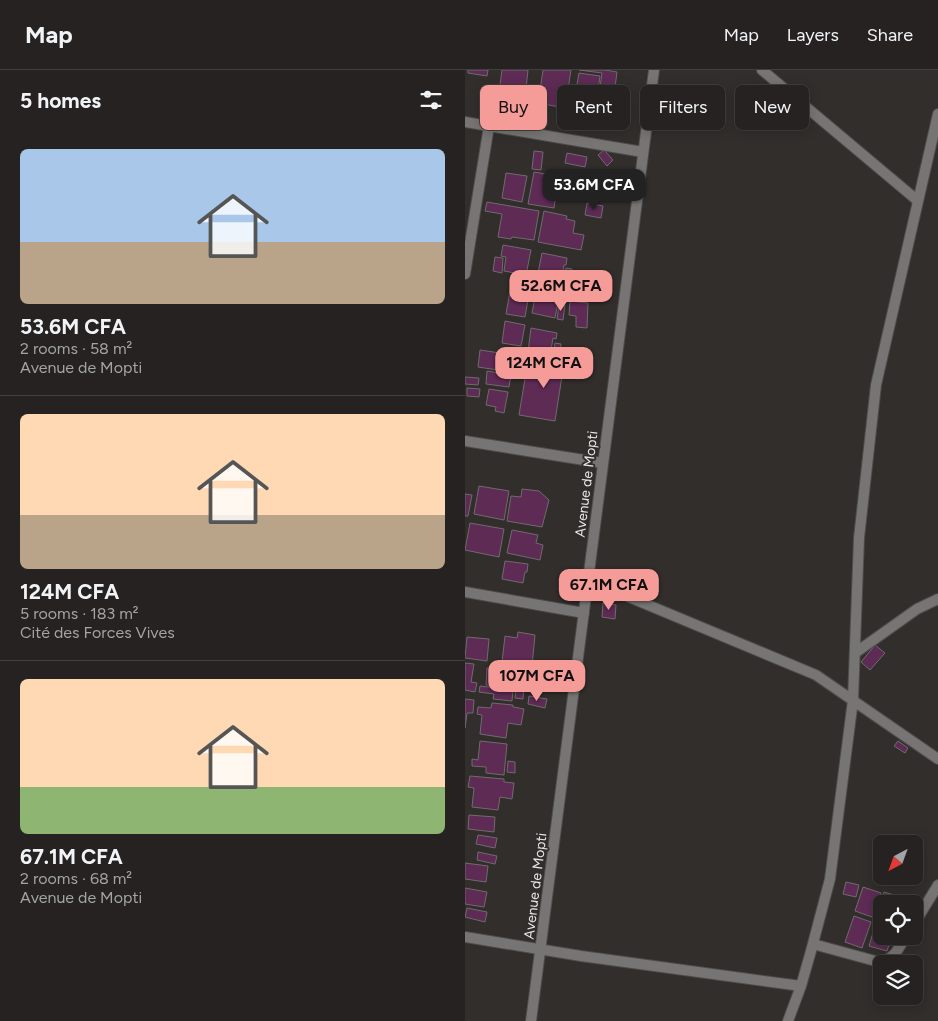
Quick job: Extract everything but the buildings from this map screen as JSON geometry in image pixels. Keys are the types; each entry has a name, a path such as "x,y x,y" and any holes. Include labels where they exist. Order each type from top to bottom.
{"street":[{"name":"Avenue de Mopti","path":"531,1021 654,70"},
{"path":"762,70 919,201"},
{"path":"788,1021 801,986 830,879 853,700 859,538 876,385 938,114"},
{"path":"465,122 480,124"},
{"path":"465,274 488,130"},
{"path":"513,130 643,152"},
{"path":"465,441 603,463"},
{"path":"588,580 816,675 938,758"},
{"path":"465,592 584,613"},
{"path":"855,653 917,609 938,599"},
{"path":"923,909 938,885"},
{"path":"465,937 801,986"},
{"path":"813,944 879,962 886,961 895,955 901,945"}]}
